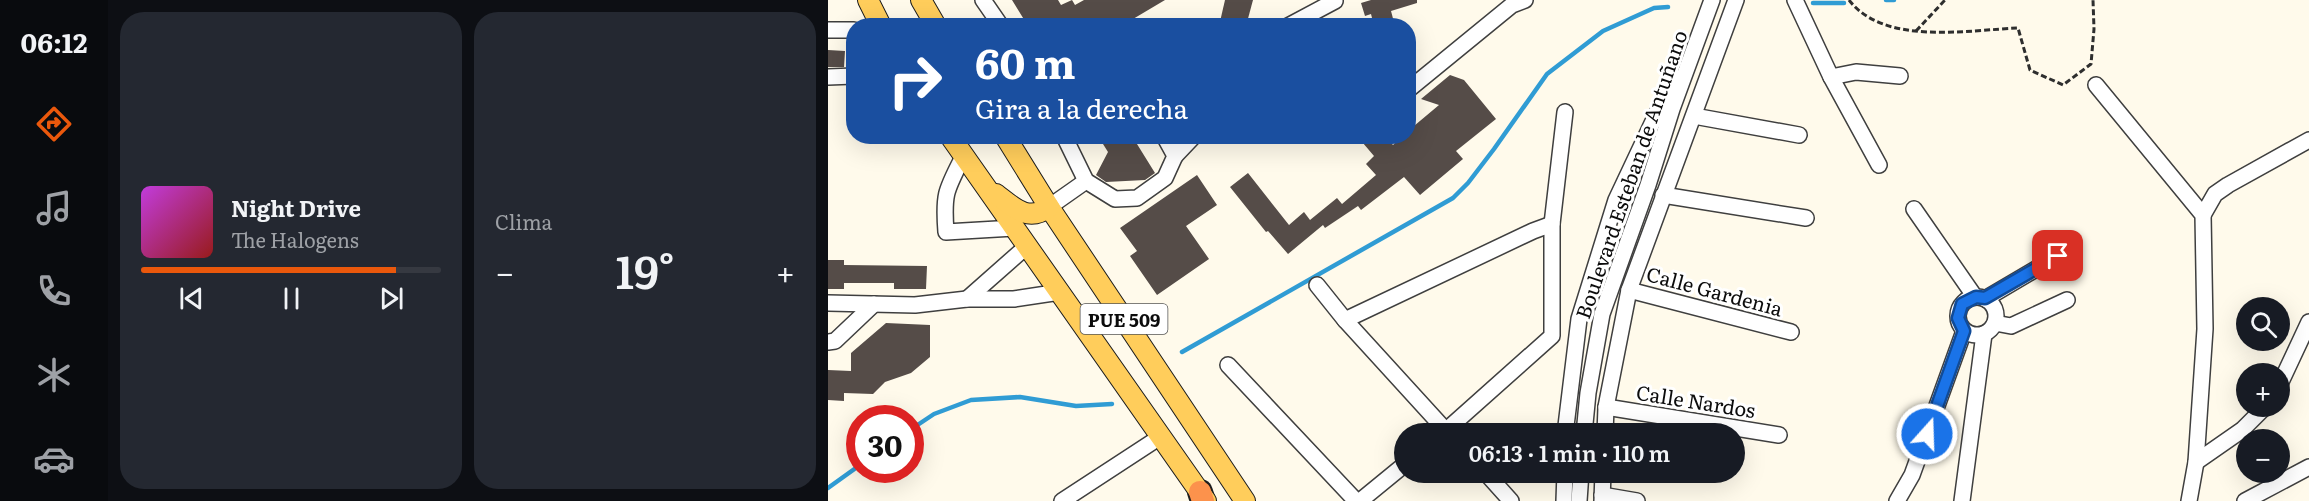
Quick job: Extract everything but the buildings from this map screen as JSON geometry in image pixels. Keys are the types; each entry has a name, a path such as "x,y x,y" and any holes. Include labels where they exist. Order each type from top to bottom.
{"main road":[{"path":"868,0 877,18"},
{"path":"921,0 931,18"},
{"name":"PUE 509","path":"956,144 1203,498"},
{"name":"PUE 509","path":"1010,144 1049,207 1245,501"},
{"path":"981,180 1009,203 1026,213 1038,214 1049,207"}],"street":[{"path":"983,0 995,18"},
{"path":"1416,84 1512,6 1525,0"},
{"name":"Boulevard Esteban de Antuñano","path":"1585,423 1602,314 1712,0"},
{"name":"Boulevard Esteban de Antuñano","path":"1605,423 1606,407 1629,290 1736,0"},
{"path":"1795,0 1831,77 1879,165"},
{"path":"1303,18 1335,1"},
{"path":"828,30 846,30"},
{"path":"1566,423 1579,319 1616,200 1665,96 1686,72"},
{"path":"1831,77 1856,72 1900,76"},
{"path":"828,77 846,76"},
{"path":"2096,85 2204,215"},
{"path":"1456,423 1552,336 1552,224 1565,112"},
{"path":"1694,116 1799,135"},
{"path":"2189,501 2196,462 2205,329 2204,215 2215,194 2309,140"},
{"path":"1068,144 1086,181 1115,199 1137,198 1165,178 1175,156 1186,144"},
{"path":"1168,144 1175,156"},
{"path":"963,157 946,191 944,207 946,232 1014,228"},
{"path":"1049,207 1086,181"},
{"path":"1663,195 1806,218"},
{"path":"1914,209 1980,298 1993,304 1996,313 1995,323 1991,330 1984,334 1970,334 1960,325 1959,310 1962,304 1980,298 2058,256"},
{"path":"1346,320 1552,224"},
{"path":"968,299 1027,246"},
{"path":"1317,285 1438,423"},
{"name":"Calle Gardenia","path":"1629,290 1791,332"},
{"path":"828,303 915,305 968,299 1014,299 1060,292"},
{"path":"1995,323 2011,326 2067,300"},
{"path":"828,342 835,341 874,304"},
{"path":"2290,363 2309,322"},
{"path":"1897,501 1912,475 1964,331"},
{"path":"1962,501 1984,334"},
{"path":"1228,365 1358,501 1394,473"},
{"name":"Calle Nardos","path":"1606,407 1779,435"},
{"path":"2196,462 2242,430 2255,417"},
{"path":"1062,501 1160,437"},
{"path":"2245,501 2309,467"},
{"path":"1495,483 1511,501"},
{"path":"1564,483 1564,501"},
{"path":"1579,501 1580,483"},
{"path":"1603,483 1602,498 1636,501"}],"path":[{"path":"1849,0 1855,9 1884,25 1915,32 2019,28 2030,70 2063,85 2091,64 2094,29 2093,0"},
{"path":"1915,32 1945,0"}],"waterway":[{"path":"1886,0 1894,0"},
{"path":"1813,3 1844,3"},
{"path":"1182,352 1453,198 1468,183 1494,149 1547,74 1603,31 1654,8 1668,7"},
{"path":"924,421 934,414 971,400 1020,397 1076,406 1112,404"},
{"path":"828,488 846,475"}],"route":[{"path":"1927,434 1964,331 1958,318 1962,304 1968,299 1985,298 2058,256"}]}
